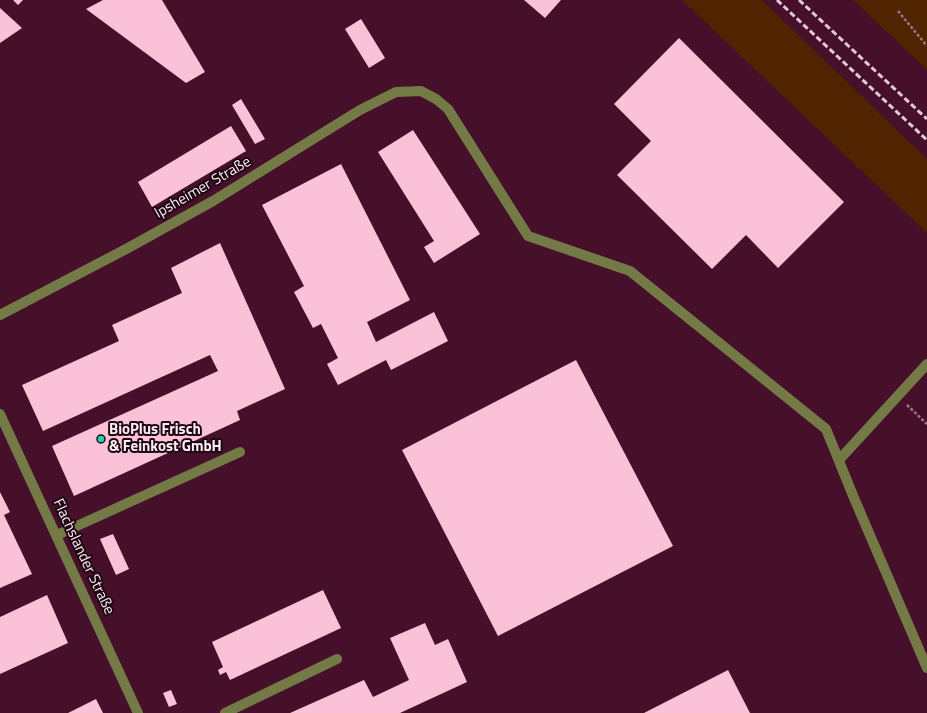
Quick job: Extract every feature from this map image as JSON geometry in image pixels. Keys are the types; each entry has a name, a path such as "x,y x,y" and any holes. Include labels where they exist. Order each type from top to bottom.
{"street":[{"name":"Ipsheimer Straße","path":"0,315 128,248 214,200 360,110 396,92 421,91 436,99 448,109 528,236 630,271 826,429 838,460"},
{"path":"927,364 838,460 927,668"},
{"name":"Flachslander Straße","path":"0,414 138,713"},
{"path":"57,535 240,452"},
{"path":"225,713 337,659"}],"path":[{"path":"898,11 927,46"},
{"path":"898,397 927,424"}],"shaded area":[{"path":"682,0 762,0 927,159 927,233"},
{"path":"853,0 927,0 927,70 924,67"}],"building":[{"path":"13,0 23,0 18,5"},
{"path":"103,0 162,0 205,72 186,83 86,9"},
{"path":"524,0 561,0 545,18"},
{"path":"0,8 22,28 0,43"},
{"path":"361,19 385,58 369,68 345,29"},
{"path":"679,38 844,202 778,268 746,235 712,269 617,175 651,141 614,104"},
{"path":"241,99 265,139 255,144 232,105"},
{"path":"231,126 246,151 152,207 138,182"},
{"path":"413,130 480,234 434,263 424,247 434,241 378,152"},
{"path":"341,164 410,300 367,322 376,342 434,312 448,341 391,370 386,360 338,385 327,364 338,358 321,324 313,328 294,292 304,286 262,205"},
{"path":"220,243 285,389 237,411 240,420 74,496 52,446 218,371 210,355 43,431 22,385 119,341 112,325 182,293 171,268"},
{"path":"576,360 673,546 498,636 402,450"},
{"path":"0,492 10,512 4,515 32,574 0,588"},
{"path":"113,534 129,569 116,575 100,539"},
{"path":"323,590 341,628 230,680 226,672 220,675 218,670 223,667 212,642"},
{"path":"47,595 68,643 0,674 0,617"},
{"path":"425,623 435,645 448,639 467,682 400,713 290,713 364,680 373,697 409,680 390,638"},
{"path":"728,670 750,713 644,713"},
{"path":"171,690 177,704 169,707 163,693"},
{"path":"96,699 103,713 68,713"}],"railway":[{"path":"777,0 927,140"},
{"path":"799,0 927,119"}],"place":[{"name":"BioPlus Frisch & Feinkost GmbH","path":"101,439"}]}
